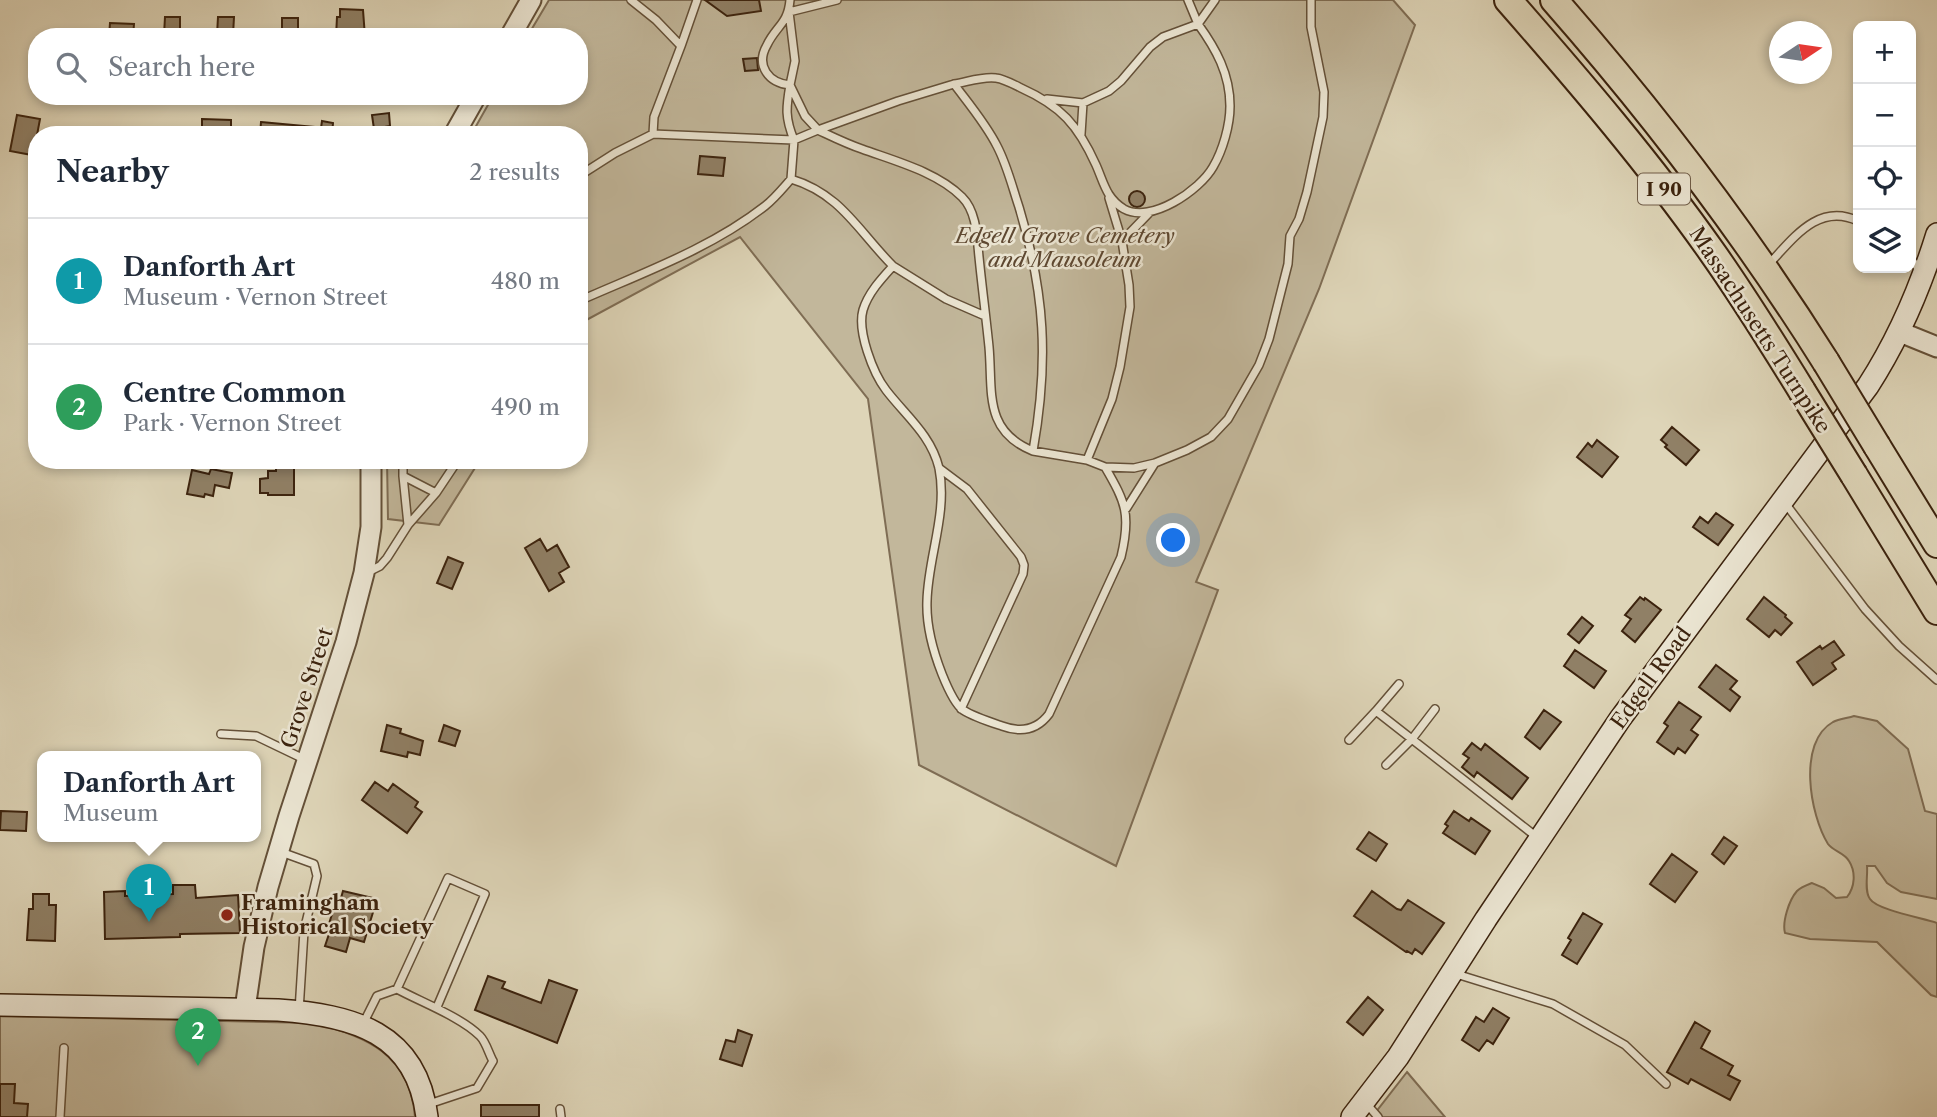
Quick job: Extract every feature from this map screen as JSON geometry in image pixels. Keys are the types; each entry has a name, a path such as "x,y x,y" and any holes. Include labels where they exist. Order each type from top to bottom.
{"highway":[{"name":"Massachusetts Turnpike","path":"1508,0 1679,207 1731,281 1937,611"},
{"name":"Massachusetts Turnpike","path":"1554,0 1678,149 1765,268 1937,544"}],"main road":[{"name":"Edgell Road","path":"1365,1112 1398,1056 1539,838 1620,719 1868,386 1900,332 1917,267 1937,234"},
{"path":"0,1005 245,1009 299,1011 332,1016 362,1025 388,1040 416,1075 426,1111"}],"street":[{"path":"515,28 531,0"},
{"path":"459,126 471,105"},
{"path":"1900,332 1937,347"},
{"name":"Grove Street","path":"245,1009 254,947 278,851 346,642 364,573 371,527 371,469"}],"lane":[{"path":"631,0 656,20 681,46"},
{"path":"653,134 654,117 697,0"},
{"path":"588,297 704,245 733,229 767,204 791,179 794,140 787,124 786,110 795,61 790,0"},
{"path":"790,85 777,84 771,80 764,65 765,47 789,12 837,0"},
{"path":"1122,241 1149,214 1170,204 1196,186 1213,168 1225,137 1230,114 1230,92 1215,48 1198,24 1188,0"},
{"path":"588,170 653,134 794,140 898,101 954,84 996,78 1046,99 1083,103 1109,91 1150,47 1163,37 1198,24 1214,0"},
{"path":"790,85 805,116 818,130 912,168 944,184 962,197 971,209 977,237 989,350 990,396 1000,426 1013,441 1033,451 1087,460 1105,467 1134,468 1155,463 1211,437 1228,419 1259,365 1269,339 1288,264 1290,236 1300,219 1323,117 1324,92 1311,27 1311,0"},
{"path":"954,84 997,145 1009,174 1036,271 1043,331 1043,374 1033,451"},
{"path":"1046,99 1081,134 1109,197 1122,241 1129,285 1129,307 1120,367 1112,399 1087,460"},
{"path":"1081,134 1083,103"},
{"path":"791,179 811,185 835,201 893,266 946,299 985,316"},
{"path":"1109,197 1125,210 1149,214"},
{"path":"1765,268 1797,235 1819,218 1840,215 1853,219"},
{"path":"893,266 880,281 863,311 866,349 884,387 923,430 939,468 939,518 926,602 935,656 945,682 961,709 1016,731 1032,728 1044,721 1121,557 1126,535 1126,509 1105,467"},
{"path":"1126,509 1155,463"},
{"path":"939,468 967,489 1021,556 1024,565 1023,574 961,709"},
{"path":"403,469 408,525"},
{"path":"364,573 380,566 452,469"},
{"path":"403,476 436,493"},
{"path":"1782,499 1865,609 1899,646 1937,680"},
{"path":"1349,740 1399,684"},
{"path":"1386,765 1412,740 1435,709"},
{"path":"1376,711 1539,838"},
{"path":"221,734 256,736 307,761"},
{"path":"278,851 314,864 317,876 304,931 299,1011"},
{"path":"362,1025 377,996 397,989 448,878 485,894 436,1007"},
{"path":"1453,972 1553,1004 1625,1045 1666,1084"},
{"path":"397,989 422,1003 436,1007 482,1037 493,1061 477,1088 426,1111"},
{"path":"60,1117 64,1048"}],"green space":[{"name":"Edgell Grove Cemetery and Mausoleum","path":"549,0 1393,0 1415,25 1319,289 1196,582 1218,590 1116,866 919,765 868,399 740,237 588,319 588,126 476,126 488,105 588,105 588,28 532,28"},
{"path":"387,469 474,469 439,525 388,519"},
{"path":"1854,716 1877,721 1908,749 1925,811 1937,814 1937,899 1901,892 1887,883 1875,866 1867,866 1867,892 1870,899 1881,907 1937,923 1937,997 1931,995 1877,942 1810,939 1785,933 1784,923 1789,905 1800,888 1812,883 1824,888 1836,898 1847,897 1852,889 1854,875 1851,865 1845,856 1828,844 1816,816 1810,780 1814,745 1822,732 1833,722"},
{"path":"0,1016 312,1023 350,1034 382,1051 404,1078 415,1117 0,1117"},
{"path":"1407,1072 1445,1117 1372,1117"}],"building":[{"path":"705,0 759,0 761,11 727,16"},
{"path":"340,9 363,10 364,28 336,28 337,17 340,17"},
{"path":"165,17 180,17 180,28 164,28"},
{"path":"218,17 234,17 233,28 217,28"},
{"path":"282,18 298,18 298,28 282,28"},
{"path":"110,23 134,24 134,28 110,28"},
{"path":"757,58 758,70 745,71 743,59"},
{"path":"389,113 390,126 374,126 372,115"},
{"path":"17,115 40,119 39,126 28,126 28,154 10,151"},
{"path":"202,119 231,120 231,126 202,126"},
{"path":"322,121 333,123 333,126 321,126"},
{"path":"261,122 303,126 261,126"},
{"path":"700,156 725,158 723,176 698,174"},
{"path":"1137,191 1143,193 1143,205 1137,207 1131,205 1129,199 1131,193"},
{"path":"1672,427 1699,450 1686,465 1665,447 1667,445 1661,440"},
{"path":"1597,440 1618,457 1602,477 1577,457 1588,443 1592,447"},
{"path":"211,469 232,473 229,488 215,485 213,496 187,494 192,470 209,474"},
{"path":"294,469 294,495 260,493 260,479 268,478 268,471"},
{"path":"1716,513 1733,525 1718,545 1693,527 1700,517 1708,523"},
{"path":"540,539 547,551 557,545 569,567 559,573 564,582 549,591 525,548"},
{"path":"448,557 463,563 452,589 437,583"},
{"path":"1640,597 1661,610 1635,642 1622,631 1631,619 1625,615"},
{"path":"1764,597 1792,623 1781,635 1775,630 1769,637 1747,619"},
{"path":"1582,617 1593,626 1579,643 1568,634"},
{"path":"1834,641 1844,655 1832,663 1836,669 1813,685 1797,662 1820,646 1822,649"},
{"path":"1575,650 1606,671 1594,688 1564,666"},
{"path":"1716,665 1737,681 1730,689 1740,697 1730,711 1699,687"},
{"path":"1679,702 1701,717 1691,730 1698,735 1685,753 1678,748 1674,754 1657,742 1668,726 1664,723"},
{"path":"1544,710 1561,722 1540,749 1525,737"},
{"path":"387,725 423,741 420,755 408,752 407,757 381,751"},
{"path":"444,725 460,731 455,746 439,741"},
{"path":"1472,743 1481,750 1485,744 1528,778 1512,799 1477,772 1474,777 1462,767 1469,758 1463,754"},
{"path":"375,782 388,791 393,784 418,802 415,807 422,812 407,833 362,800"},
{"path":"1,811 27,812 26,831 0,830"},
{"path":"1454,811 1469,821 1471,818 1490,831 1475,854 1443,833 1448,826 1445,824"},
{"path":"1369,832 1387,844 1376,861 1357,849"},
{"path":"1724,837 1737,846 1724,864 1712,854"},
{"path":"1672,854 1697,872 1675,902 1650,884"},
{"path":"173,885 195,885 196,898 238,895 240,933 105,939 104,892 125,891 125,896 173,894"},
{"path":"343,891 377,899 364,942 350,938 346,952 325,946 335,904 339,905"},
{"path":"1372,891 1401,910 1408,900 1444,923 1422,954 1415,949 1412,954 1406,952 1354,916"},
{"path":"33,894 49,894 49,905 56,905 55,941 27,940"},
{"path":"1583,913 1602,924 1577,964 1562,955 1571,940 1568,938"},
{"path":"488,976 505,982 502,988 541,1003 549,980 577,990 557,1043 475,1010"},
{"path":"1368,997 1383,1010 1363,1035 1347,1022"},
{"path":"1493,1008 1509,1018 1493,1044 1487,1040 1479,1051 1462,1040 1476,1017 1484,1022"},
{"path":"1695,1022 1710,1031 1701,1048 1733,1066 1728,1075 1740,1081 1730,1100 1691,1079 1688,1084 1667,1072"},
{"path":"738,1030 752,1035 742,1066 720,1059 726,1040 735,1042"},
{"path":"0,1084 15,1084 14,1103 28,1104 27,1117 0,1117"},
{"path":"481,1105 539,1105 539,1117 481,1117"}],"place":[{"name":"Framingham Historical Society","path":"227,915"},
{"name":"Danforth Art","path":"149,922"},
{"name":"Centre Common","path":"198,1066"}]}
